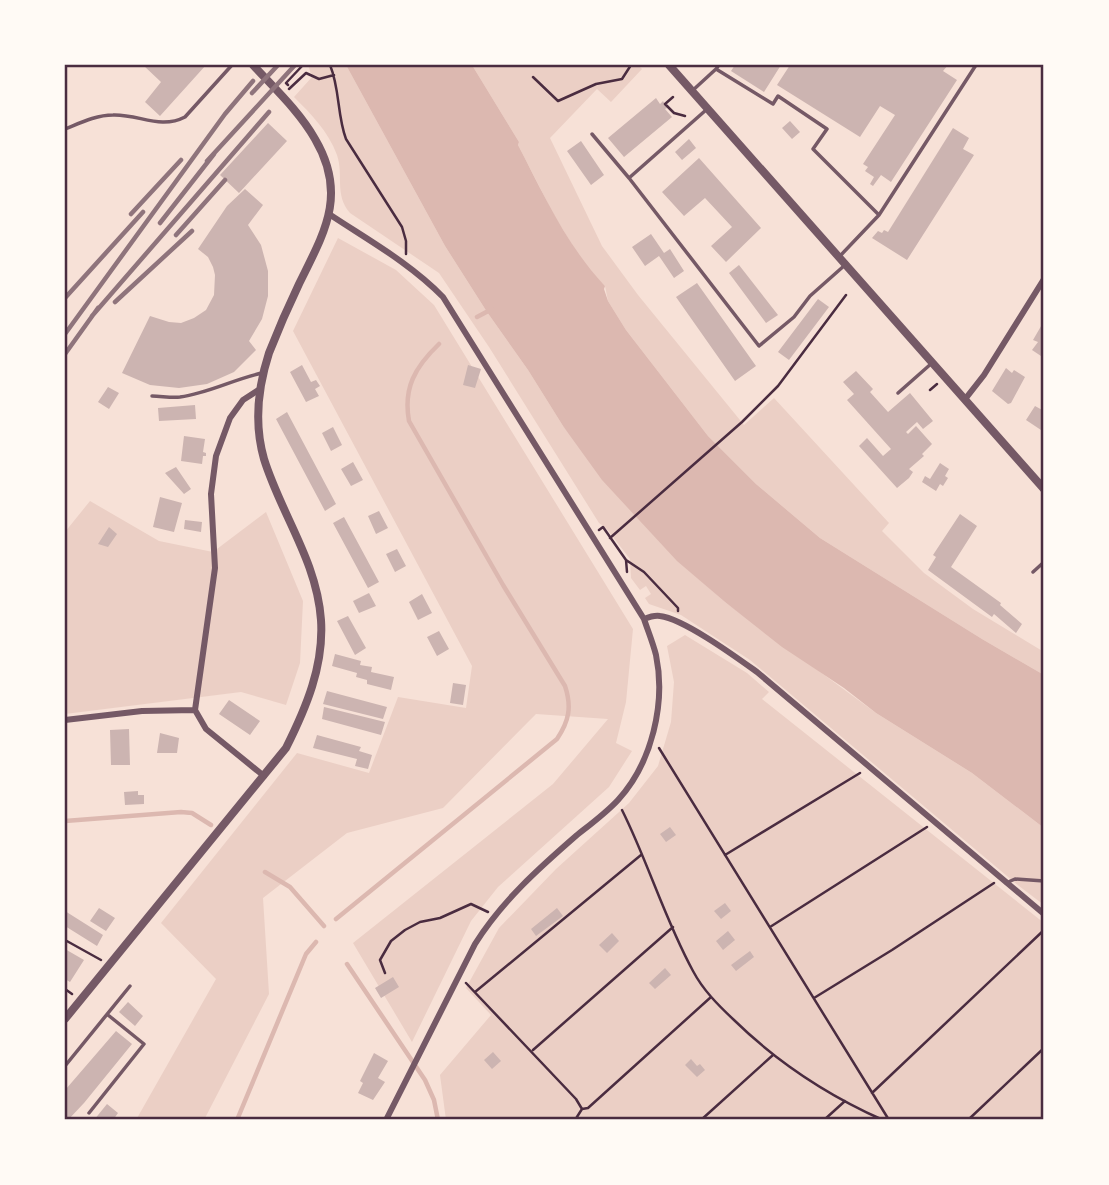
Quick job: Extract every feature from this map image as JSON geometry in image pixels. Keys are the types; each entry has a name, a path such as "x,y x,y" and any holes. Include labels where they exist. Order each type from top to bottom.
{"street":[{"path":"65,1018 286,748 316,676 321,647 318,598 307,557 282,505 264,457 258,407 268,353 321,242 329,214 328,175 315,138 253,65"},
{"path":"669,65 1044,489"},
{"path":"329,214 426,279 443,297 644,619 656,655 658,675 659,697 652,736 635,776 617,801 517,889 494,915 475,944 386,1120"},
{"path":"966,398 984,375 1044,279"},
{"path":"260,389 243,400 230,418 216,456 211,494 216,542 215,568 195,710 206,729 264,776"},
{"path":"644,619 660,616 677,622 712,641 757,672 1044,914"},
{"path":"65,720 142,711 195,710"}],"lane":[{"path":"65,130 89,119 114,115 160,124 176,122 185,117 232,65"},
{"path":"592,134 759,346 794,317 879,215 976,65"},
{"path":"692,91 718,67 773,104 778,96 827,129 813,149 879,215"},
{"path":"629,178 707,108"},
{"path":"898,393 934,362"},
{"path":"152,396 178,397 205,392 243,377 263,373"},
{"path":"1033,572 1044,562"},
{"path":"1003,881 1044,881"},
{"path":"65,1066 130,986"},
{"path":"89,1113 144,1044 108,1015"}],"path":[{"path":"303,65 286,83 292,86 306,73 319,79 334,75"},
{"path":"330,65 334,75 340,123 346,139 402,227 407,241 406,265"},
{"path":"533,77 558,102 596,84 622,79 631,65"},
{"path":"673,97 665,104 679,115 687,114"},
{"path":"610,538 742,422 778,386 846,295"},
{"path":"603,527 626,560 644,572 678,608 677,622"},
{"path":"619,578 627,572 626,560"},
{"path":"652,736 889,1120"},
{"path":"725,855 870,768"},
{"path":"617,801 693,972 711,997 773,1055 810,1083 883,1120"},
{"path":"770,927 934,822"},
{"path":"475,992 641,855"},
{"path":"814,998 1003,881"},
{"path":"385,972 380,960 391,941 420,922 440,918 471,904 494,915"},
{"path":"532,1051 673,927"},
{"path":"872,1093 1044,930"},
{"path":"65,940 110,965"},
{"path":"459,975 576,1099 582,1110"},
{"path":"575,1120 582,1110 588,1108 711,997"},
{"path":"968,1120 1044,1048"},
{"path":"701,1120 773,1055"},
{"path":"824,1120 845,1101"}],"shaded area":[{"path":"308,65 346,65 445,246 563,426 641,521 677,560 725,602 876,713 972,773 1044,828 1044,905 750,660 681,615 649,604 645,598 651,594 646,586 640,590 631,578 630,559 599,523 489,347 439,273 350,213 345,206 339,163 333,146 318,123 294,97 312,77"},
{"path":"346,65 472,65 519,142 518,145 557,219 591,271 605,286 608,301 626,330 708,436 756,484 820,538 1044,675 1044,828 972,773 876,713 782,647 677,561 602,480 563,426 445,246"},
{"path":"472,65 638,65 642,69 611,102 597,89 550,138 602,246 638,295 744,425 774,398 889,523 882,531 924,573 973,609 1044,652 1044,675 820,538 756,484 708,436 626,330 608,301 605,286 584,264 554,215 518,145 519,142"},
{"path":"338,238 396,270 434,305 633,629 626,702 616,743 632,751 609,787 498,887 471,921 412,1042 353,943 553,784 608,719 536,714 443,808 347,833 263,898 269,994 204,1120 136,1120 216,979 161,923 297,753 369,773 398,697 466,708 472,666 293,331"},
{"path":"90,501 159,541 213,552 266,512 303,601 300,663 286,705 241,692 65,714 65,532"},
{"path":"685,635 747,673 769,692 762,699 1044,923 1044,1120 446,1120 440,1075 491,1015 466,988 499,928 556,869 629,803 658,766 671,722 674,682 667,646"}],"building":[{"path":"143,65 206,65 160,116 145,102 161,82"},
{"path":"735,65 781,65 764,92 731,71"},
{"path":"790,65 948,65 943,71 957,80 891,182 881,175 873,186 870,184 874,177 865,171 868,167 863,164 895,115 880,106 860,137 777,85"},
{"path":"656,98 660,104 663,101 667,108 665,109 672,117 624,157 608,138"},
{"path":"790,121 800,132 792,139 782,128"},
{"path":"268,123 287,141 239,193 220,175"},
{"path":"953,128 969,138 963,149 974,155 907,260 872,238 878,231 888,232"},
{"path":"689,139 696,148 682,160 675,152"},
{"path":"581,141 604,175 591,185 567,151"},
{"path":"699,158 761,228 726,262 711,246 732,227 705,198 684,216 662,192"},
{"path":"245,189 263,205 248,225 261,245 268,271 268,296 262,319 249,341 256,350 234,372 207,384 179,388 150,385 122,373 150,316 181,323 206,310 214,295 215,275 208,257 198,249 227,206"},
{"path":"651,234 664,253 670,249 684,271 674,278 659,256 645,266 632,247"},
{"path":"739,265 778,315 766,323 729,273"},
{"path":"697,283 756,366 735,381 676,297"},
{"path":"818,299 829,307 789,360 778,352"},
{"path":"1044,321 1044,358 1032,350 1038,342 1033,340"},
{"path":"302,365 311,382 316,380 320,386 315,389 319,396 306,402 290,372"},
{"path":"468,365 481,369 475,388 463,385"},
{"path":"1006,368 1025,377 1008,404 992,391"},
{"path":"856,371 873,389 870,392 888,412 910,393 933,421 923,429 917,422 906,432 908,434 916,426 932,444 922,454 924,456 909,469 913,472 909,478 897,488 859,446 867,438 883,456 891,449 847,400 854,394 843,382"},
{"path":"108,387 119,393 109,409 98,402"},
{"path":"195,405 196,419 159,421 158,408"},
{"path":"1035,406 1044,411 1044,425 1041,430 1026,420"},
{"path":"287,412 336,504 325,511 276,419"},
{"path":"333,427 342,445 331,451 322,433"},
{"path":"184,436 205,439 203,452 206,456 203,456 202,464 181,461"},
{"path":"353,462 363,480 351,486 341,469"},
{"path":"940,463 949,469 945,476 948,478 936,491 922,482 925,476 930,479"},
{"path":"176,467 191,489 184,494 165,473"},
{"path":"160,497 182,503 174,532 153,527"},
{"path":"379,511 388,528 376,534 368,516"},
{"path":"960,514 977,526 951,567 1001,603 1000,605 1022,624 1016,633 994,614 992,617 928,570 936,557 933,555"},
{"path":"344,517 379,582 368,588 333,523"},
{"path":"185,520 202,522 201,532 184,529"},
{"path":"109,527 117,534 108,547 98,544"},
{"path":"397,549 406,566 395,572 386,554"},
{"path":"369,593 376,606 359,613 353,601"},
{"path":"422,594 432,613 418,620 409,602"},
{"path":"348,616 366,648 355,655 337,621"},
{"path":"439,631 449,649 437,656 427,637"},
{"path":"335,654 361,661 360,665 372,667 371,672 394,677 391,690 367,684 367,680 356,677 357,673 332,666"},
{"path":"453,683 466,685 463,705 450,703"},
{"path":"327,691 387,707 383,719 323,704"},
{"path":"229,700 260,721 250,735 219,714"},
{"path":"324,707 385,722 381,735 322,719"},
{"path":"129,729 130,765 111,765 110,730"},
{"path":"160,733 179,738 177,753 157,753"},
{"path":"317,735 361,747 359,751 372,755 368,769 355,766 357,759 313,748"},
{"path":"138,791 138,795 144,795 144,804 125,805 124,792"},
{"path":"670,827 676,835 666,842 660,834"},
{"path":"725,903 731,911 721,919 714,911"},
{"path":"99,908 115,918 106,931 90,921"},
{"path":"557,908 563,916 536,936 531,929"},
{"path":"65,911 103,935 97,946 65,926"},
{"path":"728,931 735,940 723,950 716,941"},
{"path":"612,933 619,941 607,953 599,945"},
{"path":"65,949 84,960 70,982 65,979"},
{"path":"750,951 754,957 736,971 731,965"},
{"path":"665,968 671,975 655,989 649,983"},
{"path":"393,977 399,987 381,998 375,988"},
{"path":"128,1002 143,1016 135,1026 119,1012"},
{"path":"116,1031 132,1044 84,1103 65,1120 66,1089"},
{"path":"493,1052 501,1061 492,1069 484,1060"},
{"path":"374,1053 388,1061 378,1078 385,1082 373,1100 358,1093 363,1083 360,1081"},
{"path":"691,1059 705,1070 697,1077 685,1065"},
{"path":"107,1104 118,1113 113,1120 94,1120"}],"waterway":[{"path":"477,317 492,309"},
{"path":"336,919 557,739 568,714 565,686 503,585 409,421 408,398 413,379 423,361 439,344"},
{"path":"65,821 181,812 192,813 211,825"},
{"path":"265,872 290,887 324,926"},
{"path":"237,1120 306,954 316,942"},
{"path":"347,964 425,1080 434,1100 438,1120"}],"railway":[{"path":"252,93 278,65"},
{"path":"207,161 295,65"},
{"path":"65,334 225,114 253,81"},
{"path":"92,316 269,112"},
{"path":"160,223 214,154"},
{"path":"131,214 181,160"},
{"path":"176,235 225,180"},
{"path":"65,298 143,212"},
{"path":"115,302 192,231"},
{"path":"65,354 98,308"}]}
